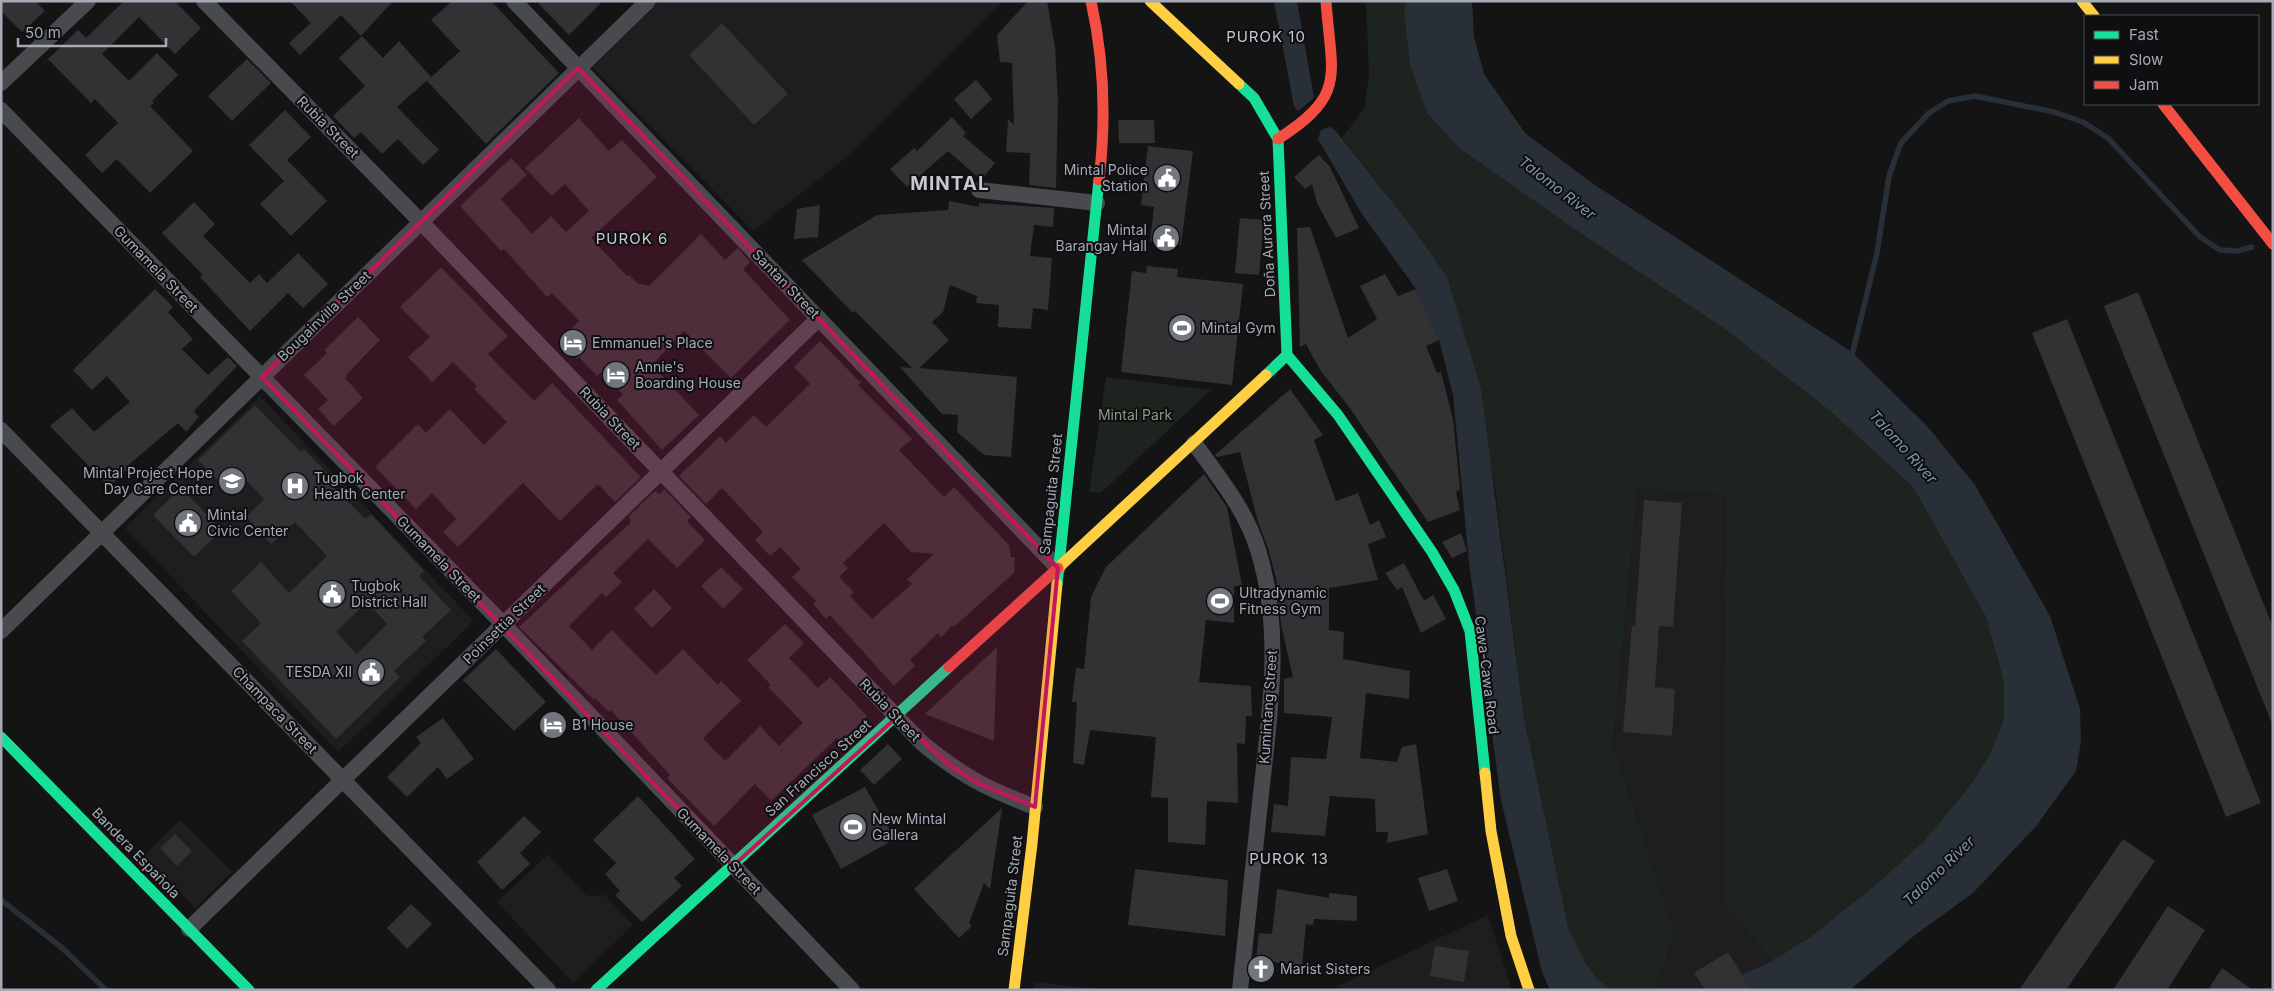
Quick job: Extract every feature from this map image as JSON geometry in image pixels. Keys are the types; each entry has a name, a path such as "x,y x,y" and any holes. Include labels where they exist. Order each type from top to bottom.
{"main road":[{"name":"Sampaguita Street","path":"1014,990 1098,203 1104,105 1098,32 1090,1"},
{"name":"Doña Aurora Street","path":"1150,1 1254,98 1264,112 1278,139 1287,355"},
{"path":"1278,139 1316,113 1329,93 1332,80 1326,1"},
{"path":"2082,1 2093,15"},
{"path":"2164,105 2273,244"},
{"path":"1058,568 1287,355"},
{"name":"Cawa-Cawa Road","path":"1287,355 1330,404 1436,558 1463,606 1470,631 1491,831 1511,936 1529,990"},
{"name":"San Francisco Street","path":"596,990 1058,568"},
{"name":"Bandera Española","path":"1,737 248,990"}],"street":[{"path":"1,83 88,1"},
{"name":"Rubia Street","path":"204,1 421,222 896,717 950,766 979,784 1035,807"},
{"name":"Santan Street","path":"514,1 1058,568"},
{"name":"Bougainvilla Street","path":"1,631 648,1"},
{"name":"Gumamela Street","path":"1,110 503,624 852,990"},
{"path":"979,190 1098,203"},
{"name":"Poinsettia Street","path":"189,929 819,318"},
{"name":"Champaca Street","path":"1,430 548,990"},
{"name":"Kumintang Street","path":"1194,443 1229,492 1246,520 1258,548 1268,589 1274,659 1240,990"}],"highlighted area":[{"path":"578,68 1058,568 1035,807 979,784 950,766 897,717 733,866 262,377"}],"shaded area":[{"path":"660,1 1004,1 848,156 753,231 592,67"},
{"path":"260,396 474,621 338,752 125,528"},
{"path":"1638,487 1726,495 1722,898 1772,961 1742,975 1751,990 1655,990 1675,934 1613,746"},
{"path":"180,820 232,872 195,908 144,856"},
{"path":"548,854 587,896 605,895 633,925 573,983 497,902"},
{"path":"1488,915 1512,990 1339,990 1340,985"},
{"path":"1034,982 1107,990 1033,990"}],"green space":[{"path":"1366,1 1406,1 1404,13 1410,66 1427,113 1459,148 1570,226 1722,327 1830,411 1913,487 1986,617 2004,682 2004,718 1991,753 1969,787 1924,841 1879,882 1809,938 1772,961 1722,899 1726,495 1638,488 1613,746 1675,934 1655,990 1610,990 1597,978 1585,962 1568,927 1524,718 1494,479 1412,227 1342,138 1364,109 1369,77"},
{"name":"Mintal Park","path":"1106,377 1211,390 1101,493 1089,492"}],"water":[{"path":"1274,1 1297,1 1314,98 1298,111 1294,106"},
{"name":"Talomo River","path":"1406,1 1472,1 1474,37 1484,74 1525,133 1592,183 1852,352 1928,427 1975,485 2050,616 2080,709 2081,742 2076,771 2037,825 1973,893 1915,935 1850,990 1751,990 1742,975 1772,961 1809,938 1879,882 1924,841 1969,787 1991,753 2004,718 2004,682 1986,617 1913,487 1830,411 1722,327 1570,226 1459,148 1427,113 1410,66 1404,13"},
{"path":"1330,127 1335,130 1412,227 1447,277 1481,389 1524,718 1568,927 1585,962 1597,978 1610,990 1550,990 1542,972 1501,800 1469,562 1453,395 1439,340 1416,289 1360,211 1318,139 1321,130"}],"building":[{"path":"1,1 35,1 45,11 22,32 1,11"},
{"path":"124,1 175,1 201,28 175,54 139,17 102,54 129,81 157,53 178,75 152,101 154,103 150,106 193,151 150,193 117,159 102,173 85,155 118,123 95,99 91,103 48,59 78,30 86,38"},
{"path":"290,1 393,1 361,36 341,15 300,55 289,43 311,23"},
{"path":"452,1 491,1 559,73 486,144 427,81 460,51 431,20"},
{"path":"536,1 603,1 569,35"},
{"path":"1028,1 1047,1 1055,47 1058,101 1056,188 1029,185 1030,153 1006,152 1008,119 1014,125 1012,63 1000,62 997,35"},
{"path":"722,23 788,94 754,125 689,55"},
{"path":"362,36 383,58 399,41 431,77 397,107 439,150 423,165 398,139 382,154 361,132 354,138 333,116 365,86 339,58"},
{"path":"247,59 271,83 232,121 208,96"},
{"path":"976,80 992,99 971,119 954,99"},
{"path":"285,110 311,137 287,160 327,201 291,236 260,204 284,181 249,145"},
{"path":"952,117 966,133 963,136 995,163 981,180 948,151 907,187 890,169 914,148 917,151"},
{"path":"579,118 609,151 622,140 657,177 591,238 627,276 629,275 637,283 649,286 701,234 725,260 738,248 750,262 743,269 790,320 731,378 684,331 652,365 699,415 662,450 617,400 623,394 601,372 597,376 559,340 579,321 552,293 547,297 504,249 501,251 460,206 511,158 527,175 501,199 532,234 551,216 566,232 589,211 565,184 552,196 525,168"},
{"path":"1118,120 1154,120 1155,143 1119,143"},
{"name":"Mintal Police Station","path":"1148,146 1193,151 1181,245 1150,241 1154,207 1141,205"},
{"path":"1319,155 1330,167 1359,228 1336,238 1317,203 1312,184 1305,189 1294,177"},
{"path":"949,201 979,207 979,203 1054,208 1053,227 1034,225 1030,256 1052,258 1048,310 1033,308 1031,329 998,327 999,305 976,303 977,296 950,285 943,312 932,322 949,340 919,368 1017,377 1011,457 984,455 957,432 958,415 942,414 900,367 912,368 855,311 853,313 802,260 877,215 948,210"},
{"path":"194,202 215,224 203,236 250,283 259,274 267,283 298,253 328,284 303,308 288,293 250,331 200,277 203,275 162,233"},
{"path":"820,205 818,237 794,239 797,209"},
{"path":"1240,218 1264,220 1259,275 1235,273"},
{"path":"1310,227 1348,338 1377,319 1360,286 1385,274 1398,296 1416,289 1439,340 1426,346 1437,373 1441,372 1453,419 1460,489 1456,492 1460,510 1428,522 1349,407 1320,370 1306,344 1300,347 1297,228"},
{"name":"Mintal Gym","path":"1147,266 1178,269 1177,277 1243,284 1232,385 1121,372 1132,271 1146,273"},
{"path":"441,267 508,336 488,354 534,401 552,383 641,477 615,502 598,484 560,521 523,483 458,547 443,532 456,519 432,493 416,509 375,467 418,424 426,433 450,409 484,445 507,422 474,389 477,386 453,362 432,382 408,357 430,337 400,307"},
{"path":"155,289 173,307 168,312 193,339 182,349 208,375 228,357 237,366 194,411 199,417 186,432 178,423 126,467 128,469 109,487 50,426 72,408 94,432 130,402 107,376 92,390 73,370"},
{"path":"2138,292 2273,627 2273,726 2104,306"},
{"path":"358,317 380,340 346,375 345,378 363,398 334,426 318,409 328,400 304,375 327,353 324,350"},
{"path":"2067,319 2261,803 2226,817 2032,333"},
{"path":"820,341 861,383 858,385 912,439 899,450 944,497 954,487 1009,545 1011,557 1015,557 1014,573 954,627 953,625 941,637 938,633 910,660 915,666 894,686 830,615 826,619 813,604 816,601 792,577 801,569 780,547 770,556 755,540 763,532 722,488 706,504 679,476 720,436 726,443 754,415 766,427 810,384 794,367","holes":["884,523 911,552 934,554 907,579 912,584 872,619 850,596 854,592 839,577 848,568 843,563"]},
{"path":"1290,389 1323,435 1314,440 1336,501 1358,493 1370,525 1379,520 1386,537 1368,544 1378,580 1329,588 1329,630 1344,632 1343,659 1410,671 1409,699 1366,693 1360,758 1397,762 1402,747 1416,744 1428,834 1387,843 1388,832 1376,832 1375,799 1330,796 1325,836 1271,832 1274,804 1288,806 1291,757 1326,759 1332,717 1284,713 1284,679 1293,677 1281,625 1276,578 1268,548 1258,522 1240,452 1217,457 1215,455"},
{"path":"255,405 301,452 304,449 333,479 329,482 365,519 371,514 424,571 419,576 451,610 422,637 426,641 394,671 400,677 336,739 242,641 261,623 231,591 261,562 289,593 327,556 295,522 271,544 246,517 264,499 242,476 228,491 198,460","holes":["367,602 387,624 357,654 336,632"]},
{"path":"1204,474 1227,507 1242,586 1234,586 1234,623 1206,620 1199,682 1251,686 1252,716 1246,716 1245,744 1237,743 1238,803 1207,801 1205,845 1168,842 1168,798 1151,797 1156,737 1090,730 1084,765 1073,763 1077,702 1072,702 1076,668 1084,669 1091,597 1106,567"},
{"name":"Mintal Civic Center","path":"181,488 222,530 194,557 153,515"},
{"path":"664,489 691,517 687,521 705,540 677,568 648,539 613,573 622,582 606,597 602,593 569,626 592,650 612,630 656,675 683,649 718,685 721,681 741,701 703,738 725,761 760,726 779,746 803,723 768,687 771,685 747,660 785,624 804,643 789,658 818,688 830,677 867,716 841,742 837,738 771,801 755,784 714,826 667,778 670,775 611,710 609,712 595,698 594,700 519,627 631,522 629,516 655,491 660,494"},
{"path":"1644,500 1682,503 1673,627 1659,626 1655,687 1675,689 1672,736 1623,732 1632,626 1635,626"},
{"path":"1461,533 1467,551 1452,558 1442,542"},
{"path":"1404,563 1424,601 1433,595 1446,619 1421,633 1402,587 1397,590 1385,573"},
{"path":"721,567 743,589 723,609 701,586"},
{"path":"654,589 672,608 652,628 634,609"},
{"path":"997,647 994,741 925,714"},
{"path":"496,649 546,702 514,731 463,680"},
{"path":"443,718 474,759 447,779 438,767 407,797 387,777 421,743 416,737"},
{"path":"888,744 902,759 874,785 860,770"},
{"name":"New Mintal Gallera","path":"865,787 895,839 841,869 812,815"},
{"path":"638,796 695,859 674,878 682,886 642,922 615,895 620,891 605,874 616,863 593,840"},
{"path":"1002,808 990,889 984,883 969,923 972,926 959,938 914,889"},
{"path":"524,816 541,832 520,853 530,864 502,890 477,862"},
{"path":"175,834 192,851 177,866 160,848"},
{"path":"2123,839 2155,861 2066,990 2019,990"},
{"path":"1135,869 1228,880 1225,936 1128,925"},
{"path":"1447,869 1458,901 1429,911 1418,878"},
{"path":"1277,889 1329,898 1329,893 1357,896 1357,921 1314,919 1313,925 1306,924 1302,966 1256,960 1259,933 1272,934"},
{"path":"411,904 432,924 407,949 387,928"},
{"path":"2168,906 2205,930 2167,990 2113,990"},
{"path":"1435,946 1469,951 1464,982 1430,976"},
{"path":"1728,952 1751,990 1705,990 1694,973"},
{"path":"2222,968 2253,990 2208,990"}],"waterway":[{"path":"1851,359 1877,253 1889,176 1901,143 1929,113 1948,101 1975,96 2054,112 2083,122 2108,138 2200,237 2220,250 2238,251 2252,247"},
{"path":"1,900 61,947 106,990"}],"traffic: fast":[{"path":"1239,84 1254,98 1278,139 1287,355 1266,375"},
{"path":"1057,584 1099,180"},
{"path":"1287,355 1338,415 1432,552 1454,590 1470,631 1485,773"},
{"path":"596,990 949,667"},
{"path":"1,737 249,990"}],"traffic: slow":[{"path":"1150,1 1239,84"},
{"path":"2082,1 2093,15"},
{"path":"1058,568 1266,375"},
{"path":"1014,990 1032,844 1057,584"},
{"path":"1485,773 1491,831 1511,936 1529,990"}],"traffic: jam":[{"path":"1091,1 1099,45 1102,90 1103,135 1099,180"},
{"path":"1278,139 1316,109 1325,95 1330,81 1331,65 1326,1"},
{"path":"2164,105 2273,244"},
{"path":"949,667 1058,568"}],"place":[{"name":"Mintal Police Station","path":"1167,178"},
{"name":"Mintal Barangay Hall","path":"1166,238"},
{"name":"Mintal Gym","path":"1182,328"},
{"name":"Emmanuel's Place","path":"573,343"},
{"name":"Annie's Boarding House","path":"616,375"},
{"name":"Mintal Project Hope Day Care Center","path":"232,481"},
{"name":"Tugbok Health Center","path":"295,486"},
{"name":"Mintal Civic Center","path":"188,523"},
{"name":"Tugbok District Hall","path":"332,594"},
{"name":"Ultradynamic Fitness Gym","path":"1220,601"},
{"name":"TESDA Ⅻ","path":"371,672"},
{"name":"B1 House","path":"553,725"},
{"name":"New Mintal Gallera","path":"853,827"},
{"name":"Marist Sisters","path":"1261,969"}],"district":[{"name":"PUROK 10","path":"1266,37"},
{"name":"MINTAL","path":"950,183"},
{"name":"PUROK 6","path":"632,239"},
{"name":"PUROK 13","path":"1289,859"}]}
